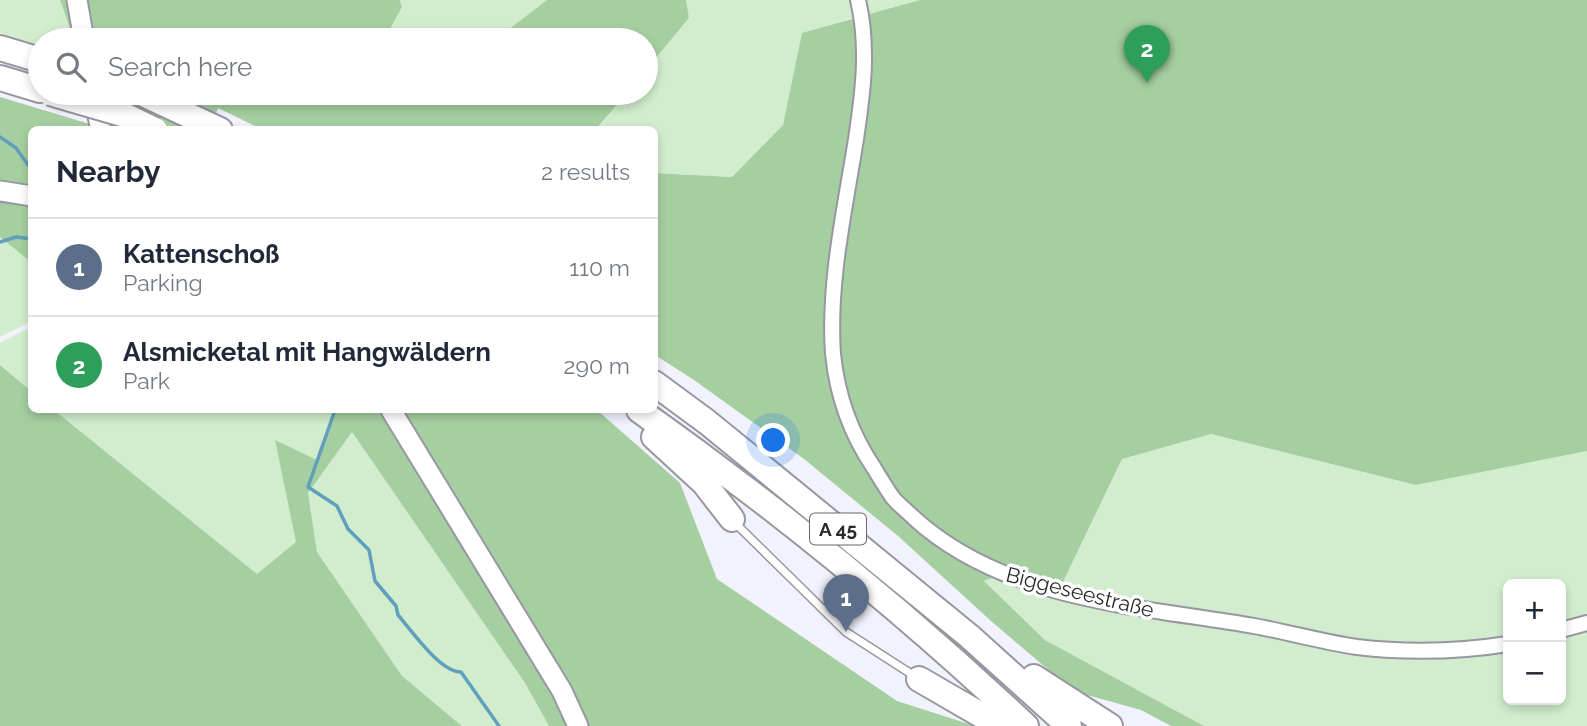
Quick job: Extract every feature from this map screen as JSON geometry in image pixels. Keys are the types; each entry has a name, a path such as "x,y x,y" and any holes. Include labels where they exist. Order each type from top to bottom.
{"highway":[{"path":"0,48 28,56"},
{"path":"0,78 28,86"},
{"path":"91,105 122,114 147,126"},
{"path":"167,105 211,126"},
{"name":"A 45","path":"658,386 707,422 969,636 1069,726"},
{"path":"633,413 641,425 704,483 732,519"},
{"name":"A 45","path":"643,413 797,529 936,645 1026,726"},
{"path":"969,636 1011,657 1042,684 1110,726"},
{"path":"919,679 1000,726"}],"street":[{"path":"77,0 82,28"},
{"name":"Biggeseestraße","path":"858,0 863,22 865,79 834,282 834,355 846,417 867,459 894,499 927,530 965,556 1008,575 1110,603 1256,626 1356,647 1418,652 1467,650 1503,645"},
{"path":"96,105 101,126"},
{"path":"0,191 28,195"},
{"path":"393,413 562,691 578,726"},
{"path":"1566,629 1587,623"}],"lane":[{"path":"732,519 846,632 919,679"}],"green space":[{"path":"0,0 60,0 70,28 28,28 28,41 0,33"},
{"path":"60,0 400,0 402,7 391,28 70,28"},
{"path":"400,0 547,0 511,28 391,28 402,7"},
{"path":"547,0 686,0 689,18 658,55 658,28 511,28"},
{"path":"686,0 855,0 859,16 802,34 783,125 732,177 658,173 658,126 599,126 617,105 658,105 658,55 689,18"},
{"path":"861,0 920,0 865,17"},
{"path":"920,0 1587,0 1587,451 1416,485 1211,434 1122,459 1060,588 1005,573 984,581 1045,640 1204,726 1171,726 1141,710 1073,691 898,536 804,459 658,357 658,173 732,177 783,125 802,33"},
{"path":"0,97 93,125 89,105 617,105 599,126 255,126 218,108 211,126 28,126 28,260 0,237"},
{"path":"0,237 28,259 28,322 0,337"},
{"path":"28,329 28,388 0,365 0,343"},
{"path":"0,365 28,388 28,413 58,413 257,574 296,542 275,440 317,460 335,413 600,413 680,483 717,579 897,701 975,726 549,726 525,683 352,432 308,493 317,552 402,676 462,726 0,726"},
{"path":"58,413 335,413 317,461 275,441 297,542 257,574"},
{"path":"352,432 525,683 549,726 462,726 402,676 317,552 308,493"},
{"path":"1211,434 1416,485 1587,451 1587,621 1566,627 1566,579 1503,579 1503,643 1467,647 1357,644 1060,588 1122,459"},
{"path":"998,575 1305,641 1503,647 1503,705 1566,705 1566,632 1587,626 1587,726 1204,726 1045,640 984,581"}],"waterway":[{"path":"0,137 16,148 28,165"},
{"path":"0,242 16,237 28,238"},
{"path":"334,413 308,487 337,506 348,529 369,550 375,581 396,606 398,615 436,658 444,665 461,672 499,726"}],"place":[{"name":"Alsmicketal mit Hangwäldern","path":"1147,83"},
{"name":"Kattenschoß","path":"846,632"}]}
